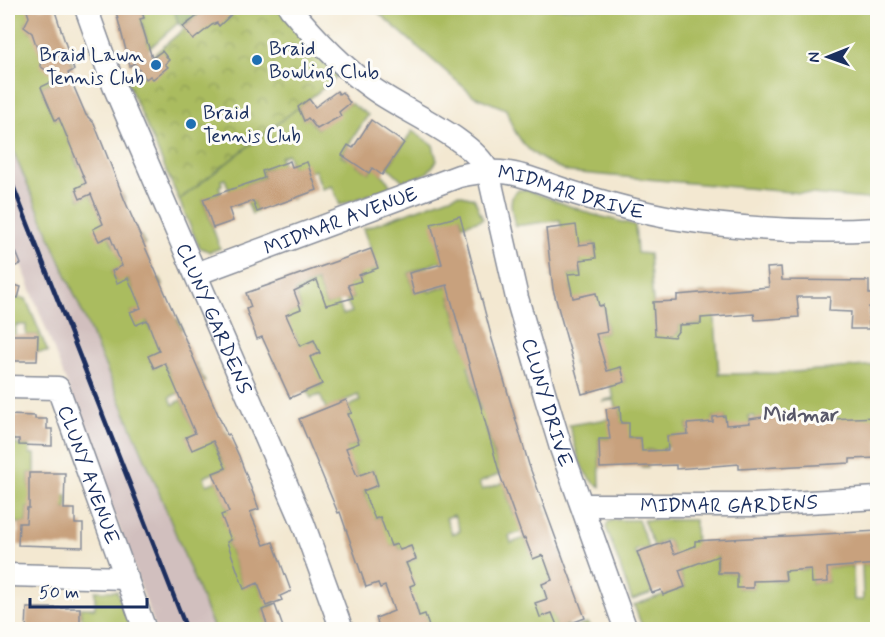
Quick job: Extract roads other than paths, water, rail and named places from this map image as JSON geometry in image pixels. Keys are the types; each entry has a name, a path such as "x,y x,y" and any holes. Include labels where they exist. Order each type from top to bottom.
{"street":[{"name":"CLUNY GARDENS","path":"86,8 114,86 303,523 342,630"},
{"name":"MIDMAR DRIVE","path":"290,8 323,45 357,76 385,98 465,145 480,158 488,171 511,171 578,195 672,218 772,229 878,230"},
{"name":"MIDMAR AVENUE","path":"196,274 459,176 488,171"},
{"name":"CLUNY DRIVE","path":"488,171 528,338 561,448 626,630"},
{"name":"CLUNY AVENUE","path":"8,387 58,388 145,630"},
{"name":"MIDMAR GARDENS","path":"582,505 755,505 878,498"},
{"path":"8,576 127,578"}],"railway":[{"path":"8,173 187,630"}],"place":[{"name":"Braid Bowling Club","path":"257,60"},
{"name":"Braid Lawn Tennis Club","path":"156,65"},
{"name":"Braid Tennis Club","path":"191,124"}],"district":[{"name":"Midmar","path":"801,414"}]}
